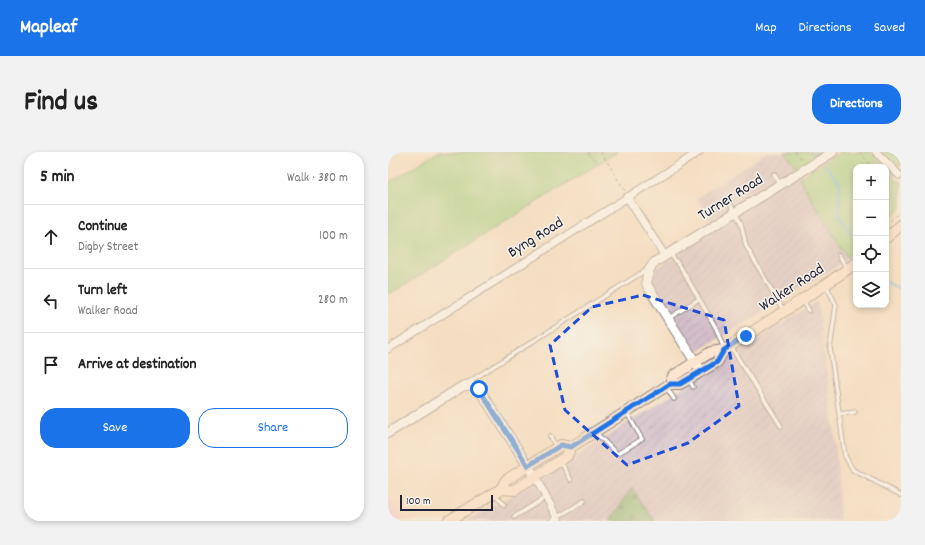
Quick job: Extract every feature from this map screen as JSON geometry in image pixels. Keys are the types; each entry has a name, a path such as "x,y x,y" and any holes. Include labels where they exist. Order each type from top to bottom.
{"main road":[{"path":"888,236 901,225"},
{"name":"Walker Road","path":"498,491 514,490 535,477 567,456 571,447 668,385 691,383 701,371 717,362 728,348 852,266"},
{"name":"Walker Road","path":"668,385 673,376 711,352 728,348"},
{"name":"Walker Road","path":"448,521 498,491 506,480 561,445 571,447"}],"street":[{"name":"Byng Road","path":"388,349 699,152"},
{"name":"Turner Road","path":"649,268 655,262 832,152"},
{"path":"876,152 899,175"},
{"path":"627,197 667,255"},
{"path":"649,268 646,276 647,285 701,371"},
{"path":"388,433 463,386 471,385 479,389 535,477 556,520"}],"lane":[{"path":"774,174 780,185"},
{"path":"729,202 741,223 746,246 783,311"},
{"path":"667,255 680,266 728,348 781,426"},
{"path":"839,255 852,266"},
{"path":"463,386 649,268"},
{"path":"825,285 836,305 830,348 845,456 853,470 901,495"},
{"path":"668,318 700,299"},
{"path":"803,299 809,311"},
{"path":"668,385 674,399"},
{"path":"595,432 617,454 642,439 626,412"},
{"path":"839,414 855,412"},
{"path":"550,436 557,448"},
{"path":"560,461 571,480"},
{"path":"498,491 504,505"},
{"path":"514,517 546,497"},
{"path":"556,520 584,501"}],"path":[{"path":"602,152 624,189"},
{"path":"795,152 806,162"},
{"path":"860,152 870,164"},
{"path":"889,222 901,211"}],"highlighted area":[{"path":"643,295 724,320 739,406 688,443 627,465 565,410 550,345 592,307"}],"shaded area":[{"path":"767,152 784,152 798,167 803,185 849,259 697,352 653,284 652,275 655,269 716,229 697,198"},
{"path":"817,301 835,433 840,521 655,521 632,488 610,521 467,521 546,476"},
{"path":"388,497 394,506 406,521 388,521"}],"green space":[{"path":"438,152 590,152 598,164 388,295 388,183"},
{"path":"590,152 617,152 598,164"},
{"path":"784,152 826,152 799,169"},
{"path":"840,152 871,152 883,164 853,164 853,252 847,257 803,185 800,177"},
{"path":"882,152 901,152 901,165 895,166"},
{"path":"889,170 893,174 894,178 901,181 901,208 889,219"},
{"path":"632,488 655,521 610,521"}],"waterway":[{"path":"825,165 840,183 839,214 853,238"},
{"path":"889,284 901,289"}],"route":[{"path":"479,389 528,466 561,445 571,447 670,384 680,384 717,362 724,350 746,336"}]}
